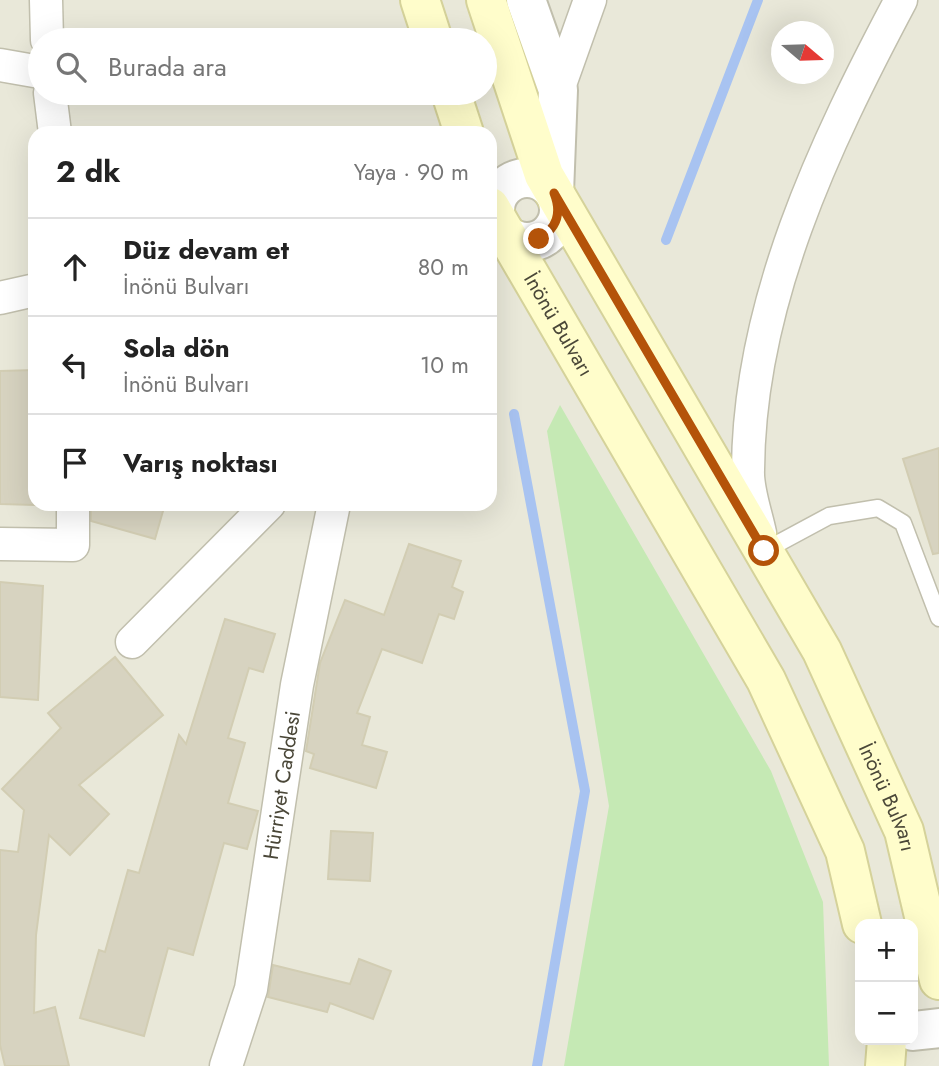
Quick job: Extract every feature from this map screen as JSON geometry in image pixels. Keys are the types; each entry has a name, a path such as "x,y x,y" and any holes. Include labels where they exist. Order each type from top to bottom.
{"main road":[{"path":"420,0 429,28"},
{"name":"İnönü Bulvarı","path":"486,0 495,28"},
{"name":"İnönü Bulvarı","path":"497,33 544,174 822,651 904,831 939,980"},
{"path":"455,105 462,126"},
{"name":"İnönü Bulvarı","path":"497,228 766,680 845,851 861,919"},
{"path":"885,1066 887,1045"}],"street":[{"path":"46,0 47,28"},
{"path":"526,0 558,90"},
{"path":"554,193 558,90 590,0"},
{"path":"764,551 747,473 752,404 773,296 814,178 864,70 901,0"},
{"path":"0,65 28,70"},
{"path":"52,105 54,126"},
{"path":"497,203 503,189 510,182 530,178 540,180 554,193"},
{"path":"0,298 28,292"},
{"path":"0,544 73,545 73,511"},
{"path":"132,642 262,511"},
{"name":"Hürriyet Caddesi","path":"226,1066 251,989 297,685 333,511"},
{"path":"918,1030 939,1028"}],"lane":[{"path":"764,551 829,516 878,508 903,523 939,618"}],"shaded area":[{"path":"0,0 939,0 939,1066 0,1066"}],"green space":[{"path":"560,405 771,771 823,902 829,1066 564,1066 609,806 547,431"}],"building":[{"path":"28,370 28,505 0,504 0,371"},
{"path":"939,448 939,553 933,554 903,459"},
{"path":"91,511 163,511 155,539 91,521"},
{"path":"409,544 461,561 452,587 463,592 454,619 439,614 422,663 382,649 357,713 370,717 362,745 387,752 376,788 310,768 314,754 306,751 320,663 345,600 384,615"},
{"path":"0,582 43,586 38,700 0,697"},
{"path":"225,619 275,634 263,672 249,668 228,738 245,743 228,803 258,811 247,849 224,843 193,955 168,948 144,1036 80,1018 99,950 105,952 128,870 139,873 179,735 186,744"},
{"path":"115,657 163,715 79,785 109,814 70,855 49,835 36,935 34,1013 55,1007 69,1066 5,1066 0,1045 0,850 18,852 24,810 2,789 61,728 48,713"},
{"path":"331,831 373,833 370,881 328,879"},
{"path":"359,959 391,971 373,1019 330,1003 327,1012 268,997 273,965 350,984"}],"waterway":[{"path":"666,240 758,0"},
{"path":"514,414 585,791 537,1066"}],"route":[{"path":"539,239 555,225 559,204 554,193 764,551"}]}
